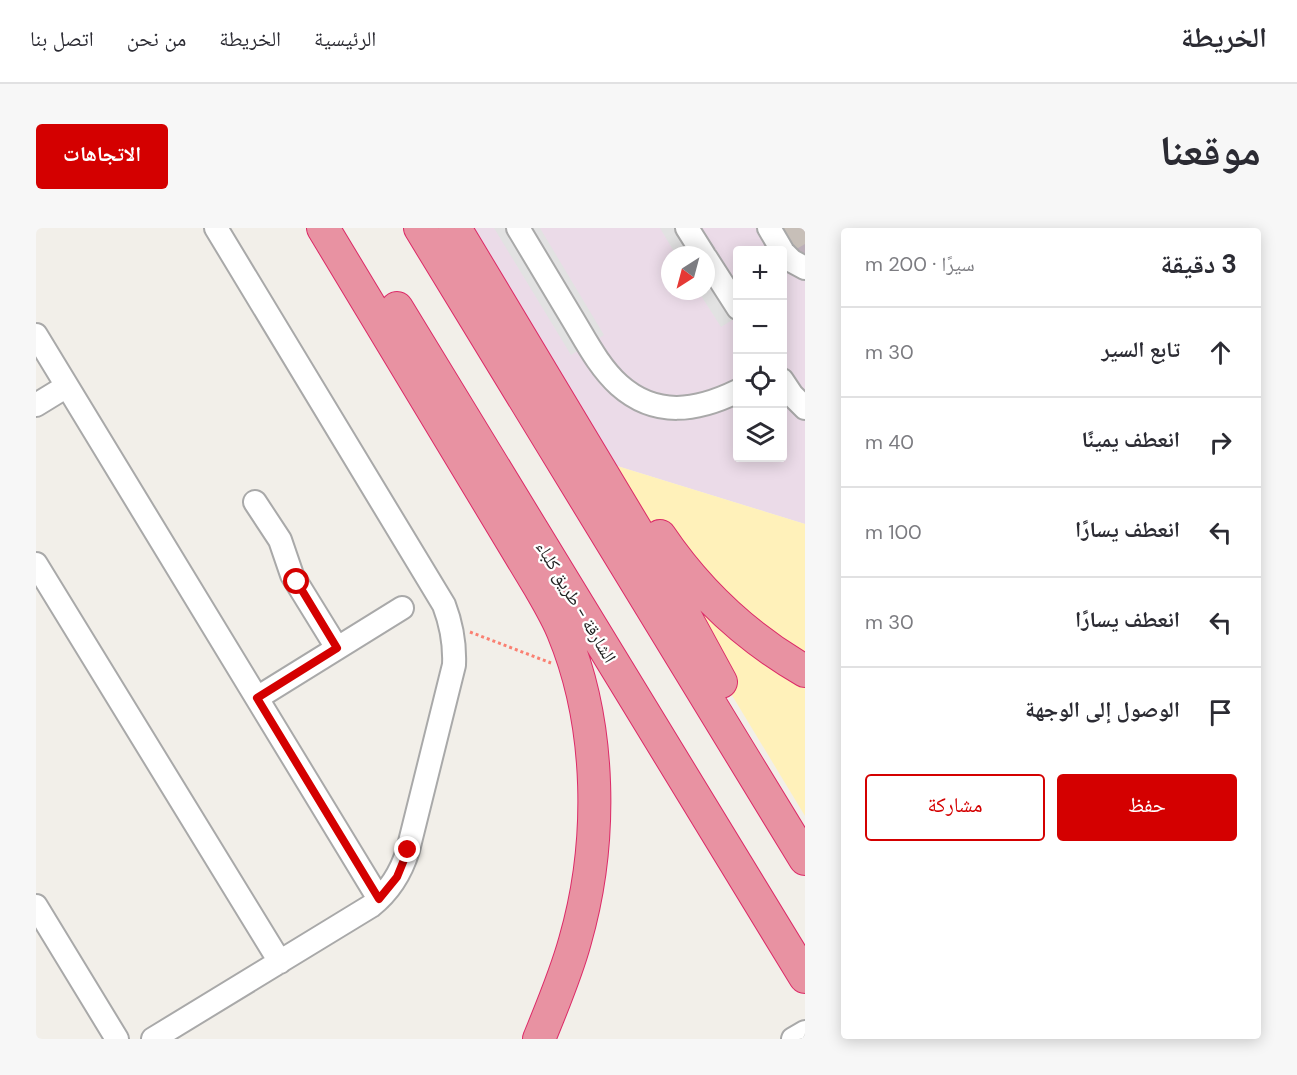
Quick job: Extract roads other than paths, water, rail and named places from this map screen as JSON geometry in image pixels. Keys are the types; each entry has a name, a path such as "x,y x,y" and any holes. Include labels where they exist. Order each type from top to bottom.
{"highway":[{"path":"323,228 540,588 563,631 577,673 587,712 592,750 593,826 584,904 576,940 539,1039"},
{"name":"الشارقة - طريق كلباء","path":"348,228 805,977"},
{"path":"420,228 805,859"},
{"path":"455,228 682,609 775,784 789,832"},
{"path":"527,348 582,420 666,544 698,586 735,623 777,655 805,671"}],"street":[{"path":"153,1039 379,899 397,877 408,850 450,687 455,645 452,624 428,577 216,228"},
{"path":"518,228 594,353 620,386 638,398 659,406 681,409 703,406 733,393"},
{"path":"687,228 699,246"},
{"path":"769,228 789,259"},
{"path":"715,270 733,295"},
{"path":"36,335 379,899"},
{"path":"36,405 67,386"},
{"path":"255,502 280,540 292,575 337,648"},
{"path":"36,564 280,962"},
{"path":"257,698 402,608"},
{"path":"36,906 117,1039"},
{"path":"793,1039 805,1032"}]}
